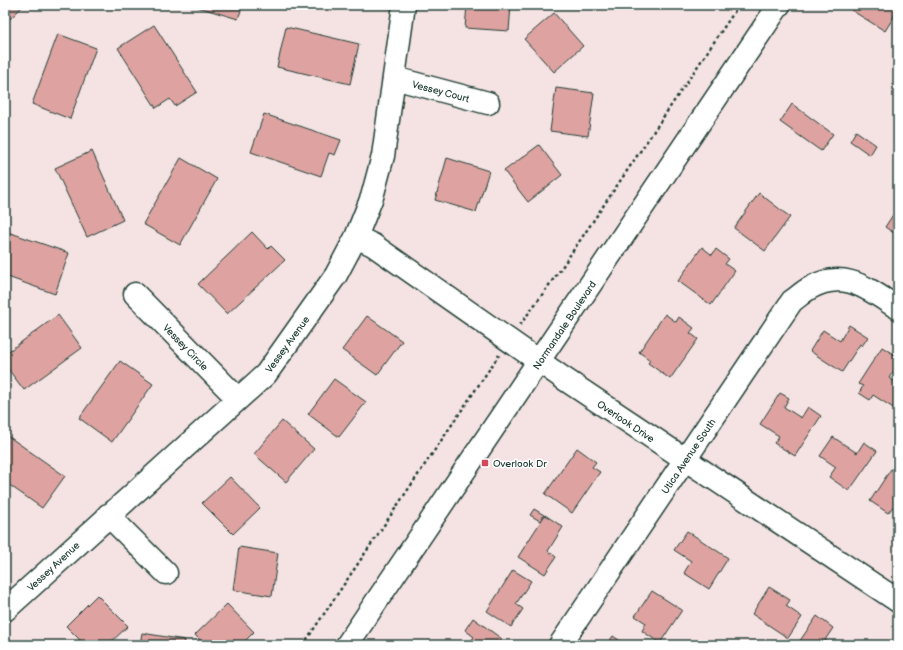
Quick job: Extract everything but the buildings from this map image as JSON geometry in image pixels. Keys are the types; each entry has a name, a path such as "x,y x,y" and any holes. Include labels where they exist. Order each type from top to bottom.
{"street":[{"name":"Vessey Avenue","path":"5,610 108,515 266,374 336,275 356,237 372,197 383,156 404,5"},
{"name":"Normandale Boulevard","path":"347,645 780,5"},
{"name":"Vessey Court","path":"394,78 488,103"},
{"name":"Overlook Drive","path":"356,237 373,245 539,362 898,601"},
{"name":"Utica Avenue South","path":"560,645 792,302 809,288 827,280 842,279 856,282 898,308"},
{"name":"Vessey Circle","path":"135,294 238,399"},
{"path":"108,515 166,573"}],"place":[{"name":"Overlook Dr","path":"485,463"}]}
